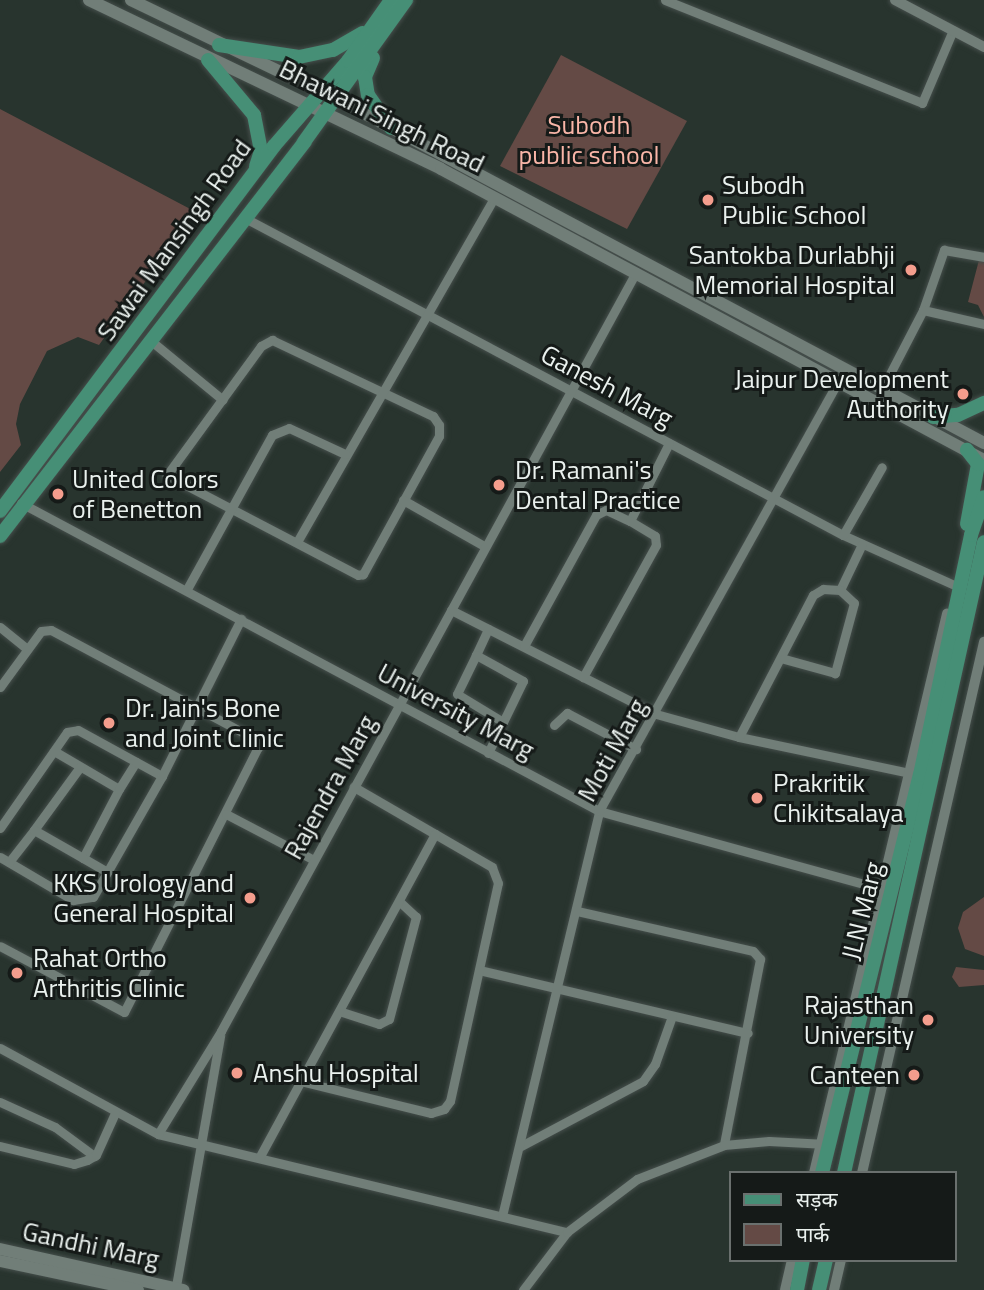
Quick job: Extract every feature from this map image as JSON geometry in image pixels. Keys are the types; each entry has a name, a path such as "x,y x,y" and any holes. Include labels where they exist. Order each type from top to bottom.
{"main road":[{"name":"Bhawani Singh Road","path":"89,0 494,198 839,379 984,460"},
{"name":"Bhawani Singh Road","path":"131,0 219,45 322,91 881,391 984,443"},
{"name":"Sawai Mansingh Road","path":"0,511 251,181 274,146 311,107 387,17 391,0"},
{"path":"219,45 281,57 310,56 352,42 406,0"},
{"path":"0,536 337,99 387,17"},
{"path":"387,17 365,77 371,104 391,128"},
{"path":"208,60 254,115 261,151 251,181"},
{"path":"933,417 958,415 984,403"},
{"path":"956,587 978,464 967,450"},
{"name":"JLN Marg","path":"822,1171 825,1144 888,891 956,587 984,497"},
{"name":"JLN Marg","path":"844,1171 983,547"},
{"name":"Gandhi Marg","path":"0,1249 175,1288"},
{"path":"0,1261 138,1290"},
{"path":"797,1290 803,1262"},
{"path":"819,1290 826,1262"}],"street":[{"path":"665,0 922,103 953,30"},
{"path":"895,0 984,47"},
{"path":"297,542 345,454 429,316 494,198"},
{"name":"Ganesh Marg","path":"243,218 844,535 956,587"},
{"path":"881,391 923,310 944,250 984,257"},
{"name":"Rajendra Marg","path":"158,1134 221,1031 636,272"},
{"path":"923,310 984,324"},
{"path":"150,340 223,400"},
{"path":"281,341 380,395 433,416 439,436 358,575 167,475 261,346 281,341"},
{"name":"Moti Marg","path":"502,1216 521,1146 598,811 656,714 771,496 839,379"},
{"path":"187,589 272,435 289,428 345,454"},
{"path":"630,522 668,443"},
{"path":"844,535 882,467"},
{"name":"University Marg","path":"11,497 598,811 907,895"},
{"path":"403,500 484,547"},
{"path":"524,646 596,515 606,510 630,522 655,536 656,545 583,677"},
{"path":"840,590 862,544"},
{"path":"739,737 784,659 813,595 823,589 840,590 854,603 835,673 784,659"},
{"path":"451,610 656,714 739,737 915,774"},
{"path":"0,857 74,900 93,897 162,776 241,619"},
{"path":"0,627 26,648"},
{"path":"488,629 457,694 503,722"},
{"path":"0,687 41,631 59,632 258,742 226,814 124,1012 0,946"},
{"path":"862,1171 984,642"},
{"path":"476,655 523,681 488,753"},
{"path":"554,726 567,713 636,749"},
{"path":"0,828 67,732 78,730 162,776"},
{"path":"54,751 119,789"},
{"path":"83,858 136,762"},
{"path":"9,862 80,767"},
{"path":"304,1082 431,1113 444,1109 450,1101 498,873 354,787"},
{"path":"226,814 314,860"},
{"path":"34,830 107,872"},
{"path":"260,1158 342,1012 435,834"},
{"path":"342,1012 379,1024 389,1019 415,916 399,901"},
{"path":"576,911 753,951 760,959 748,1033 724,1145"},
{"path":"479,971 748,1033"},
{"path":"521,1146 643,1081 655,1064 672,1016"},
{"path":"175,1288 221,1031"},
{"path":"0,1048 115,1113 158,1134 199,1147 260,1158 567,1232"},
{"path":"0,1102 55,1127 94,1156"},
{"path":"0,1146 74,1164 94,1156 115,1113"},
{"path":"523,1290 567,1232 637,1180 724,1145 825,1144 815,1171"},
{"path":"785,1290 792,1262"},
{"path":"834,1290 841,1262"}],"green space":[{"name":"Subodh public school","path":"561,55 687,121 627,229 500,166"},
{"path":"0,109 196,212 99,345 78,337 47,351 20,404 16,424 21,445 0,472"},
{"path":"979,260 984,261 984,317 978,305 968,302"},
{"path":"984,897 984,956 965,949 958,928 963,912"},
{"path":"956,967 984,970 984,985 959,987 952,977"}],"place":[{"name":"Subodh Public School","path":"708,200"},
{"name":"Santokba Durlabhji Memorial Hospital","path":"911,270"},
{"name":"Jaipur Development Authority","path":"963,394"},
{"name":"Dr. Ramani's Dental Practice","path":"499,485"},
{"name":"United Colors of Benetton","path":"58,494"},
{"name":"Dr. Jain's Bone and Joint Clinic","path":"109,723"},
{"name":"Prakritik Chikitsalaya","path":"757,798"},
{"name":"KKS Urology and General Hospital","path":"250,898"},
{"name":"Rahat Ortho Arthritis Clinic","path":"17,973"},
{"name":"Rajasthan University","path":"928,1020"},
{"name":"Anshu Hospital","path":"237,1073"},
{"name":"Canteen","path":"914,1075"}]}
